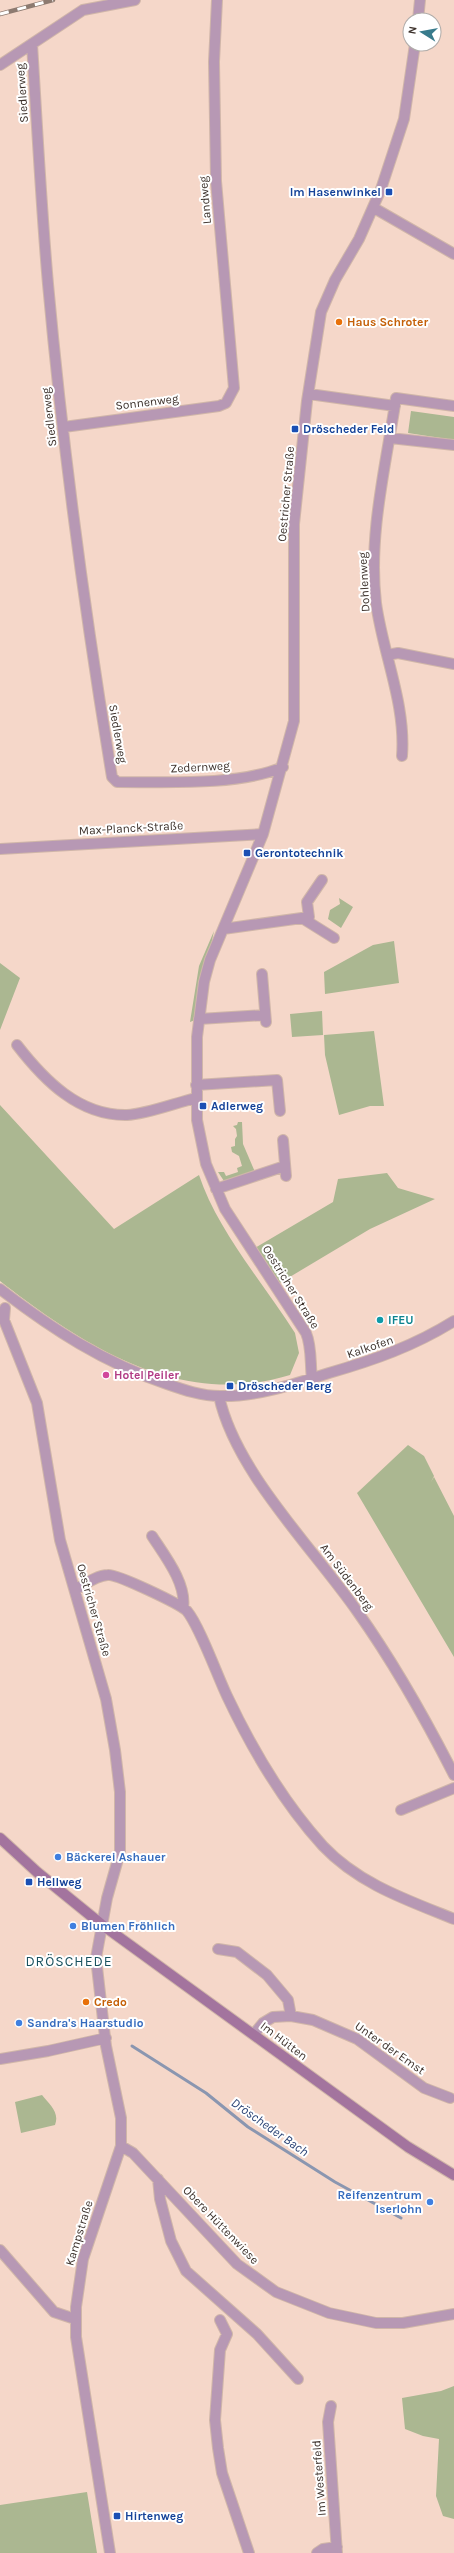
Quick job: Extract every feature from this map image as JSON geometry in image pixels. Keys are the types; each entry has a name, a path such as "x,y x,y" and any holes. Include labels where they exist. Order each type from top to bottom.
{"street":[{"path":"0,65 83,10 135,0"},
{"name":"Landweg","path":"216,0 214,62 216,173 234,388 231,397"},
{"path":"419,12 420,0"},
{"name":"Siedlerweg","path":"32,44 48,285 64,427 93,665 112,777 117,782"},
{"name":"Oestricher Straße","path":"312,1379 309,1360 310,1343 306,1333 225,1209 216,1189 201,1146 196,1098 199,1019 204,982 223,929 263,834 283,767 294,721 294,524 309,394 321,312 335,280 374,208 404,119 414,52"},
{"path":"374,208 454,254"},
{"path":"309,394 395,406 396,398 454,406"},
{"name":"Sonnenweg","path":"64,427 219,406 226,403 231,397"},
{"name":"Dohlenweg","path":"395,406 375,553 376,603 401,719 402,756"},
{"path":"390,438 454,445"},
{"path":"387,655 398,653 454,664"},
{"name":"Zedernweg","path":"117,782 254,776 283,767"},
{"name":"Max-Planck-Straße","path":"0,849 263,834"},
{"path":"223,929 309,917 307,902 322,880"},
{"path":"302,918 334,938"},
{"path":"199,1019 266,1018 262,974"},
{"path":"17,1045 30,1062 71,1100 85,1107 105,1113 128,1115 196,1098"},
{"path":"196,1085 277,1080 280,1111"},
{"path":"216,1189 286,1171 283,1140"},
{"path":"0,1289 66,1338 94,1354 153,1380 189,1391 219,1396 254,1394 312,1379"},
{"name":"Oestricher Straße","path":"5,1308 4,1320 37,1403 60,1540 106,1699 115,1750 120,1792 120,1852 101,1924"},
{"name":"Kalkofen","path":"312,1379 401,1350 454,1321"},
{"name":"Am Südenberg","path":"219,1396 223,1418 241,1451 289,1523 340,1587 377,1640 400,1676 454,1774"},
{"path":"152,1536 181,1587 185,1599 183,1608"},
{"path":"75,1590 105,1575 111,1575 183,1608 191,1619 238,1719 264,1764 296,1813 324,1847 345,1865 380,1889 454,1919"},
{"path":"401,1810 454,1788"},
{"path":"0,1838 37,1872 101,1924"},
{"name":"Im Hütten","path":"101,1924 402,2142 454,2176"},
{"name":"Kampstraße","path":"101,1924 96,1958 114,2092 121,2118 121,2146 83,2259 75,2318 76,2337 110,2553"},
{"path":"218,1949 237,1952 267,1974 288,2000 290,2016"},
{"name":"Unter der Emst","path":"254,2034 263,2023 273,2017 290,2016 313,2020 350,2036 424,2088 450,2098"},
{"path":"0,2059 48,2052 106,2038"},
{"name":"Obere Hüttenwiese","path":"121,2146 133,2153 237,2264 276,2292 329,2313 376,2323 403,2323 454,2314"},
{"path":"158,2179 160,2199 171,2241 186,2271 257,2334 298,2379"},
{"path":"0,2250 54,2312 75,2318"},
{"path":"220,2320 227,2334 220,2350 216,2420 218,2448 222,2473 248,2553"},
{"name":"Im Westerfeld","path":"317,2553 323,2549 337,2550 328,2422 332,2406"}],"green space":[{"path":"411,411 454,417 454,440 408,433"},
{"path":"339,898 353,907 341,928 328,919 330,910 340,904"},
{"path":"214,931 195,1020 190,1022 199,966"},
{"path":"394,941 399,983 325,994 324,972 373,945"},
{"path":"0,963 20,978 0,1030"},
{"path":"322,1011 323,1035 292,1037 290,1014"},
{"path":"374,1031 384,1106 370,1106 339,1115 325,1055 324,1035"},
{"path":"0,1105 114,1229 199,1175 207,1196 229,1236 295,1333 299,1353 290,1375 249,1383 210,1384 172,1377 135,1365 100,1348 65,1328 0,1281"},
{"path":"238,1122 242,1122 243,1144 255,1172 224,1181 218,1172 224,1172 226,1176 238,1172 237,1168 242,1166 239,1156 232,1152 231,1147 235,1146 235,1139 237,1136 236,1129 233,1126 237,1125"},
{"path":"387,1173 398,1188 435,1199 370,1229 278,1284 253,1249 333,1202 338,1179"},
{"path":"408,1445 424,1456 434,1476 431,1482 434,1477 454,1516 454,1657 357,1493"},
{"path":"42,2095 55,2112 55,2125 21,2133 15,2102"},
{"path":"454,2386 454,2519 443,2516 436,2496 439,2439 423,2436 405,2429 402,2398 441,2391"},
{"path":"87,2492 97,2553 0,2553 0,2505"}],"waterway":[{"name":"Dröscheder Bach","path":"132,2046 206,2093 248,2127 335,2182 401,2218"}],"railway":[{"path":"0,14 53,0"}],"place":[{"name":"Im Hasenwinkel","path":"389,192"},
{"name":"Haus Schroter","path":"339,322"},
{"name":"Dröscheder Feld","path":"295,429"},
{"name":"Gerontotechnik","path":"247,853"},
{"name":"Adlerweg","path":"203,1106"},
{"name":"IFEU","path":"380,1320"},
{"name":"Hotel Peiler","path":"106,1375"},
{"name":"Dröscheder Berg","path":"230,1386"},
{"name":"Bäckerei Ashauer","path":"58,1857"},
{"name":"Hellweg","path":"29,1882"},
{"name":"Blumen Fröhlich","path":"73,1926"},
{"name":"Credo","path":"86,2002"},
{"name":"Sandra's Haarstudio","path":"19,2023"},
{"name":"Reifenzentrum Iserlohn","path":"430,2202"},
{"name":"Hirtenweg","path":"117,2516"}],"district":[{"name":"DRÖSCHEDE","path":"69,1961"}]}
